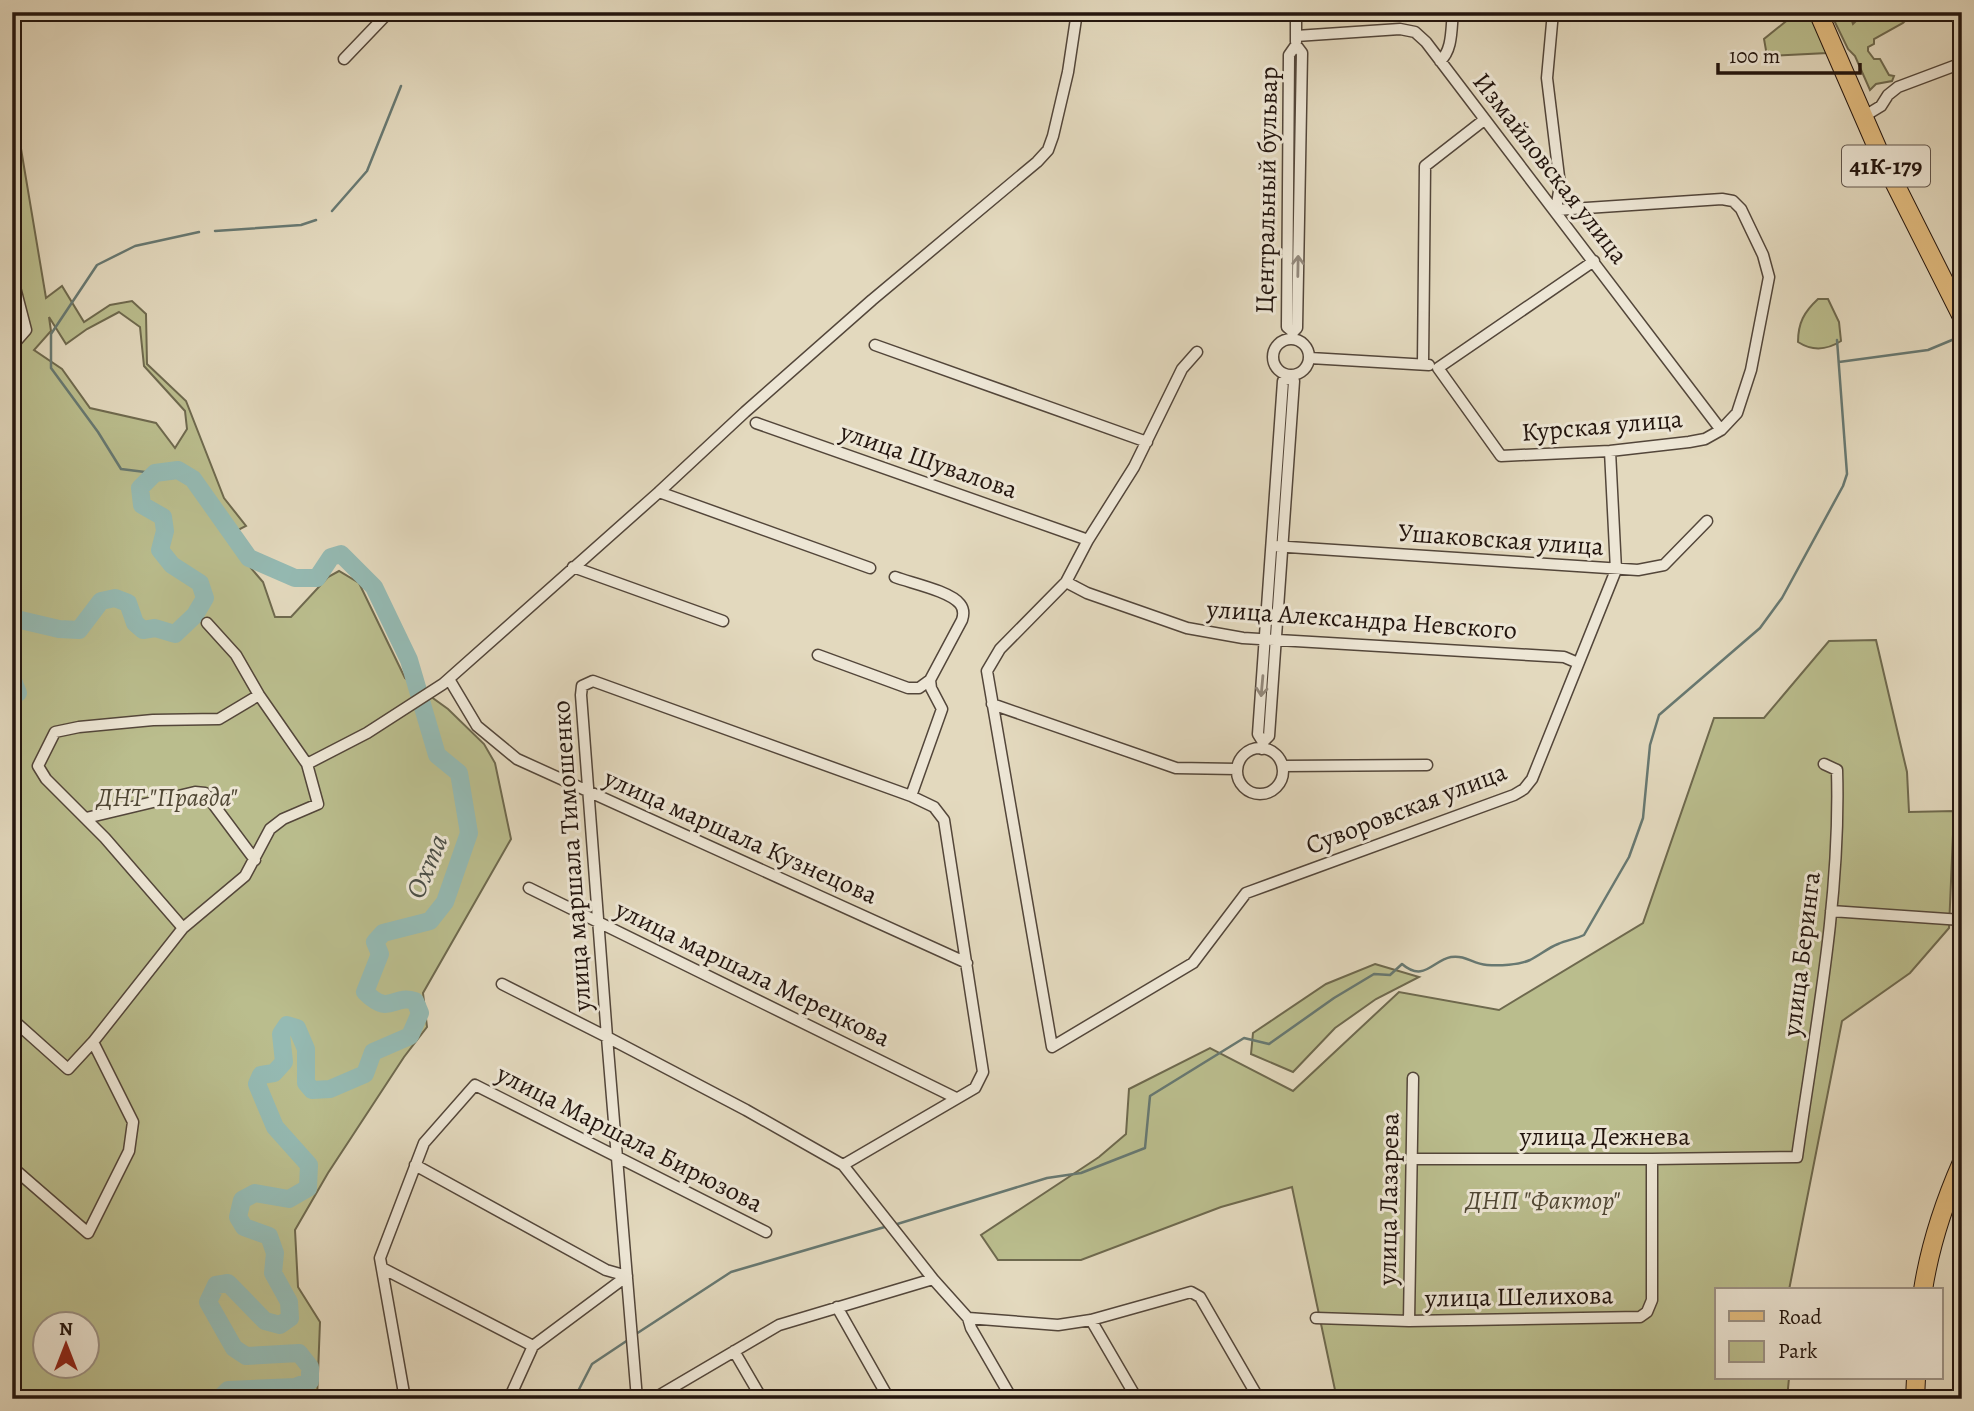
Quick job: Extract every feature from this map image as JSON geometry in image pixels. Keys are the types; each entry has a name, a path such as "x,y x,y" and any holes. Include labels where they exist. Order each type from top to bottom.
{"main road":[{"name":"41К-179","path":"1818,12 1863,117 1918,233 1962,317"},
{"path":"1923,1288 1928,1259 1946,1200 1962,1162"},
{"path":"1914,1399 1916,1380"}],"street":[{"path":"344,59 389,12"},
{"path":"307,764 367,733 446,682 764,395 872,300 1037,162 1048,150 1068,72 1077,12"},
{"path":"1296,12 1296,40"},
{"path":"1440,61 1449,47 1453,12"},
{"path":"1553,12 1546,78 1560,185 1556,210"},
{"name":"Измайловская улица","path":"1296,40 1400,29 1415,32 1426,42 1721,430"},
{"name":"Центральный бульвар","path":"1296,40 1289,55 1287,327 1292,335 1305,345 1310,358"},
{"path":"1863,117 1881,106 1888,94 1898,87 1962,63"},
{"path":"1423,363 1425,166 1484,120"},
{"name":"Курская улица","path":"1438,368 1502,456 1611,451 1689,442 1705,439 1721,430 1737,413 1751,370 1769,277 1763,255 1741,209 1733,201 1722,199 1556,210"},
{"path":"1263,745 1279,758 1283,766 1278,786 1269,793 1259,794 1247,790 1239,781 1237,769 1245,754 1263,745 1269,736 1283,381 1303,370 1310,358 1423,363 1438,368 1594,261"},
{"path":"12,276 26,330 12,346"},
{"name":"Центральный бульвар","path":"1290,377 1276,368 1273,352 1292,335"},
{"path":"875,345 1147,442"},
{"path":"1197,352 1182,369 1134,467 1066,582 1000,649 987,671 992,704 1176,768 1237,769"},
{"name":"улица Шувалова","path":"756,423 1088,541"},
{"name":"Суворовская улица","path":"992,704 1052,1047 1193,963 1246,893 1514,795 1524,789 1532,779 1616,569 1611,451"},
{"path":"659,492 870,568"},
{"name":"Ушаковская улица","path":"1278,546 1638,569 1664,565 1707,521"},
{"path":"573,567 723,621"},
{"path":"895,577 951,597 960,604 964,612 930,680 919,688 908,688"},
{"name":"улица Александра Невского","path":"1066,582 1087,593 1187,628 1243,638 1564,657 1578,663"},
{"path":"12,1019 68,1069 93,1042 183,928 245,876 256,860 270,829 283,819 318,804 307,764 259,695 236,655 207,623"},
{"path":"818,655 938,699"},
{"path":"911,796 942,709 930,688 930,680"},
{"name":"улица маршала Тимошенко","path":"502,984 746,1110 843,1165 975,1088 983,1072 944,820 934,807 911,796 593,681 582,686 607,1037"},
{"name":"улица маршала Кузнецова","path":"446,682 477,726 517,759 967,963"},
{"path":"183,928 86,818 46,779 38,766 55,732 153,720 219,719 259,695"},
{"name":"улица Беринга","path":"1797,1157 1831,911 1839,825 1838,770 1824,764"},
{"path":"1283,766 1427,765"},
{"path":"86,818 195,792 205,793 256,860"},
{"name":"улица маршала Мерецкова","path":"529,888 956,1098"},
{"path":"1831,911 1962,920"},
{"path":"607,1037 637,1399"},
{"path":"12,1167 88,1233 129,1151 133,1122 93,1042"},
{"name":"улица Лазарева","path":"1409,1321 1413,1078"},
{"name":"улица Маршала Бирюзова","path":"382,1268 380,1258 424,1143 475,1085 766,1232"},
{"name":"улица Дежнева","path":"1413,1159 1797,1157"},
{"name":"улица Шелихова","path":"1316,1318 1409,1321 1640,1317 1647,1312 1652,1300 1652,1159"},
{"path":"843,1165 933,1279 968,1318 971,1328 1012,1399"},
{"path":"415,1166 606,1270 627,1276"},
{"path":"382,1268 533,1346"},
{"path":"382,1268 405,1399"},
{"path":"509,1399 533,1346 627,1276"},
{"path":"653,1399 779,1325 933,1279"},
{"path":"968,1318 1058,1325 1091,1320 1191,1292 1200,1297 1259,1399"},
{"path":"837,1307 889,1399"},
{"path":"1091,1320 1137,1399"},
{"path":"734,1351 762,1399"}],"green space":[{"path":"1787,12 1810,12 1827,53 1767,56 1764,39 1790,18"},
{"path":"1830,12 1849,12 1853,24 1860,17 1914,12 1903,23 1874,39 1874,44 1868,47 1874,59 1880,59 1889,75 1894,76 1892,81 1876,84 1870,90 1855,56 1848,49"},
{"name":"ДНТ \"Правда\"","path":"12,95 46,298 62,286 84,322 110,305 132,301 146,314 147,364 186,401 224,498 246,526 232,533 250,567 263,582 275,617 291,617 328,577 339,571 359,583 405,678 448,709 484,744 495,763 511,839 423,993 427,1027 404,1057 328,1173 295,1230 298,1287 320,1322 317,1399 12,1399","holes":["119,312 140,327 144,366 185,411 187,429 175,448 156,423 90,408 62,369 34,350 51,331 49,317 66,344"]},
{"path":"1818,299 1828,299 1839,322 1841,341 1819,348 1798,342 1803,318"},
{"name":"ДНП \"Фактор\"","path":"1876,640 1907,772 1909,812 1954,811 1949,928 1910,973 1842,1021 1789,1288 1715,1288 1715,1380 1789,1380 1787,1399 1335,1390 1292,1187 1221,1207 1081,1260 998,1260 981,1235 1099,1157 1126,1134 1129,1089 1210,1048 1293,1091 1399,992 1499,1010 1643,923 1714,718 1764,718 1829,641"},
{"path":"1375,964 1419,977 1376,999 1335,1028 1293,1072 1251,1054 1253,1033 1326,984"}],"waterway":[{"path":"332,211 367,171 401,86"},
{"path":"215,231 301,225 316,220"},
{"path":"178,470 145,472 121,469 98,432 51,368 51,334 97,265 135,246 199,232"},
{"path":"894,1225 1047,1178 1081,1173 1145,1148 1150,1096 1244,1038 1269,1044 1334,998 1374,974 1390,975 1402,964 1422,971 1451,957 1461,957 1487,965 1520,963 1551,947 1584,935 1629,857 1643,818 1650,745 1659,715 1760,628 1782,598 1843,486 1847,474 1837,340"},
{"path":"1839,362 1928,350 1952,340"},
{"name":"Охта","path":"12,618 59,629 79,630 101,601 115,598 128,603 135,623 143,630 155,628 175,634 195,615 205,598 200,583 172,565 160,550 165,531 163,517 142,505 140,488 155,473 178,470 193,479 249,558 295,578 317,578 331,557 341,554 374,587 409,660 437,755 459,773 469,833 445,902 430,921 383,933 375,942 380,954 365,992 380,1003 415,1001 420,1013 410,1036 373,1052 365,1074 330,1089 312,1090 306,1083 306,1049 297,1028 287,1025 281,1034 284,1062 274,1073 261,1075 257,1084 275,1127 309,1165 308,1188 289,1199 255,1193 242,1200 238,1217 244,1227 269,1236 275,1253 273,1273 289,1302 290,1318 280,1325 265,1321 228,1283 216,1285 208,1302 234,1348 246,1356 299,1353 310,1367 310,1381 295,1387 228,1390 219,1399"},
{"name":"Охта","path":"12,678 18,693 12,694"},
{"path":"636,1334 731,1272 888,1226"},
{"path":"574,1399 592,1364 628,1340"}]}
